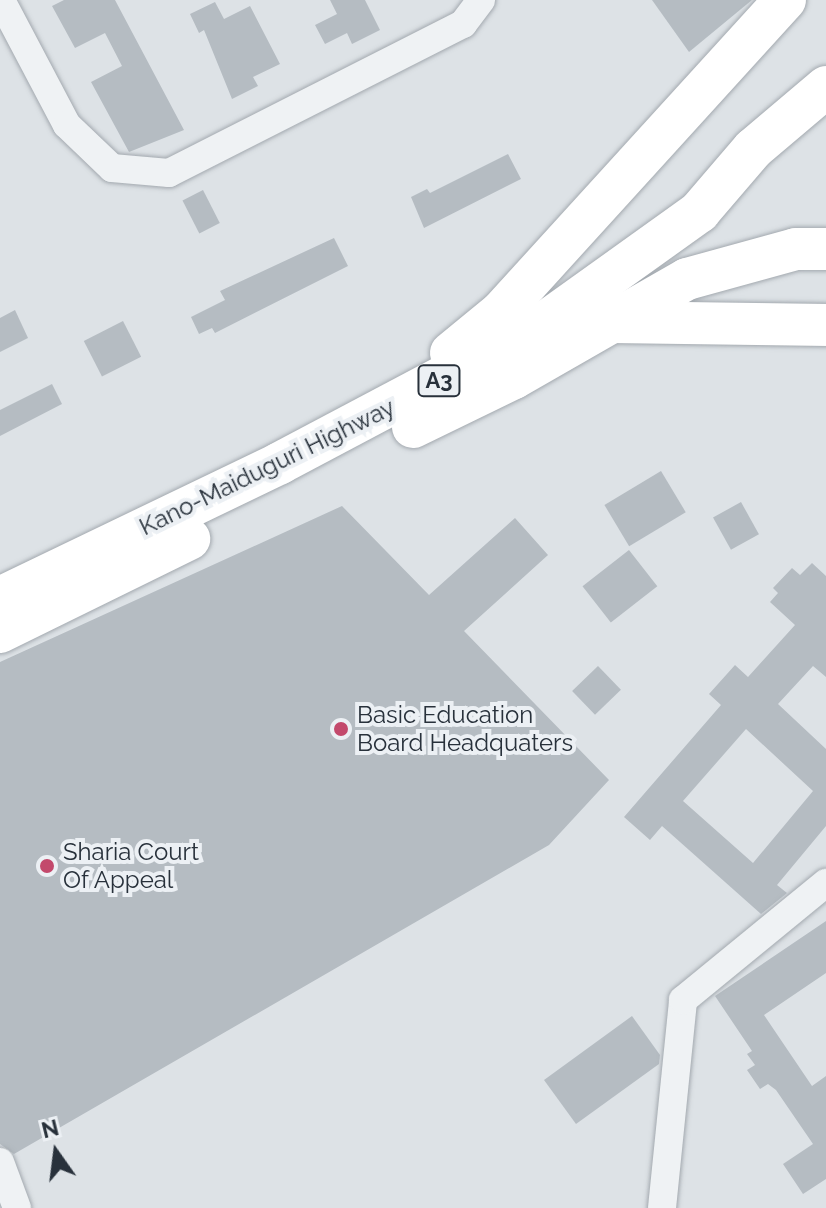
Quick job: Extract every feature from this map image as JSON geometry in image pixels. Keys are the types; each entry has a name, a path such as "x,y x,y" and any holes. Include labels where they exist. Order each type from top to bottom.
{"highway":[{"name":"A3","path":"373,415 501,312 785,0"},
{"name":"Kano-Maiduguri Highway","path":"0,598 479,361 617,274 699,212 753,149 826,87"},
{"name":"Kano-Maiduguri Highway","path":"0,632 514,378 605,322 687,279 727,265 796,249 826,249"},
{"path":"605,322 826,325"}],"street":[{"path":"1,0 67,125 112,168 169,173 463,24 481,0"},
{"path":"662,1208 683,1000 826,883"},
{"path":"0,1162 17,1208"}],"building":[{"path":"64,0 115,0 184,130 129,152 91,82 122,66 105,33 75,48 52,6"},
{"path":"330,0 365,0 380,30 352,44 347,33 325,44 315,25 337,14"},
{"path":"652,0 752,0 689,52"},
{"path":"215,2 224,19 250,6 280,64 253,77 258,86 232,99 204,30 199,33 190,14"},
{"path":"508,154 521,179 424,228 411,197 427,189 430,193"},
{"path":"203,190 220,223 199,233 183,200"},
{"path":"334,238 348,266 215,333 212,328 199,334 191,317 225,300 220,291"},
{"path":"15,310 28,338 0,352 0,318"},
{"path":"123,321 141,357 102,377 84,341"},
{"path":"52,384 62,404 0,436 0,410"},
{"path":"661,471 686,512 629,546 604,505"},
{"path":"741,502 759,534 731,550 713,518"},
{"path":"342,506 429,595 515,518 548,555 464,631 609,780 549,845 14,1154 0,1144 0,662"},
{"path":"629,550 657,586 611,623 583,586"},
{"path":"812,563 826,576 826,677 813,666 778,704 826,749 826,826 777,885 787,893 761,914 662,826 650,840 624,817 721,705 709,694 735,665 748,677 795,625 770,602 778,593 773,588 792,568 800,575","holes":["746,729 813,791 753,863 683,801"]},
{"path":"598,666 621,690 595,715 572,691"},
{"path":"826,921 826,973 764,1015 812,1086 826,1076 826,1179 803,1194 783,1164 813,1144 776,1090 768,1084 760,1089 747,1070 755,1065 747,1054 752,1051 715,996"},
{"path":"632,1016 660,1055 659,1064 576,1124 544,1080"}],"place":[{"name":"Basic Education Board Headquaters","path":"341,729"},
{"name":"Sharia Court Of Appeal","path":"47,866"}]}
